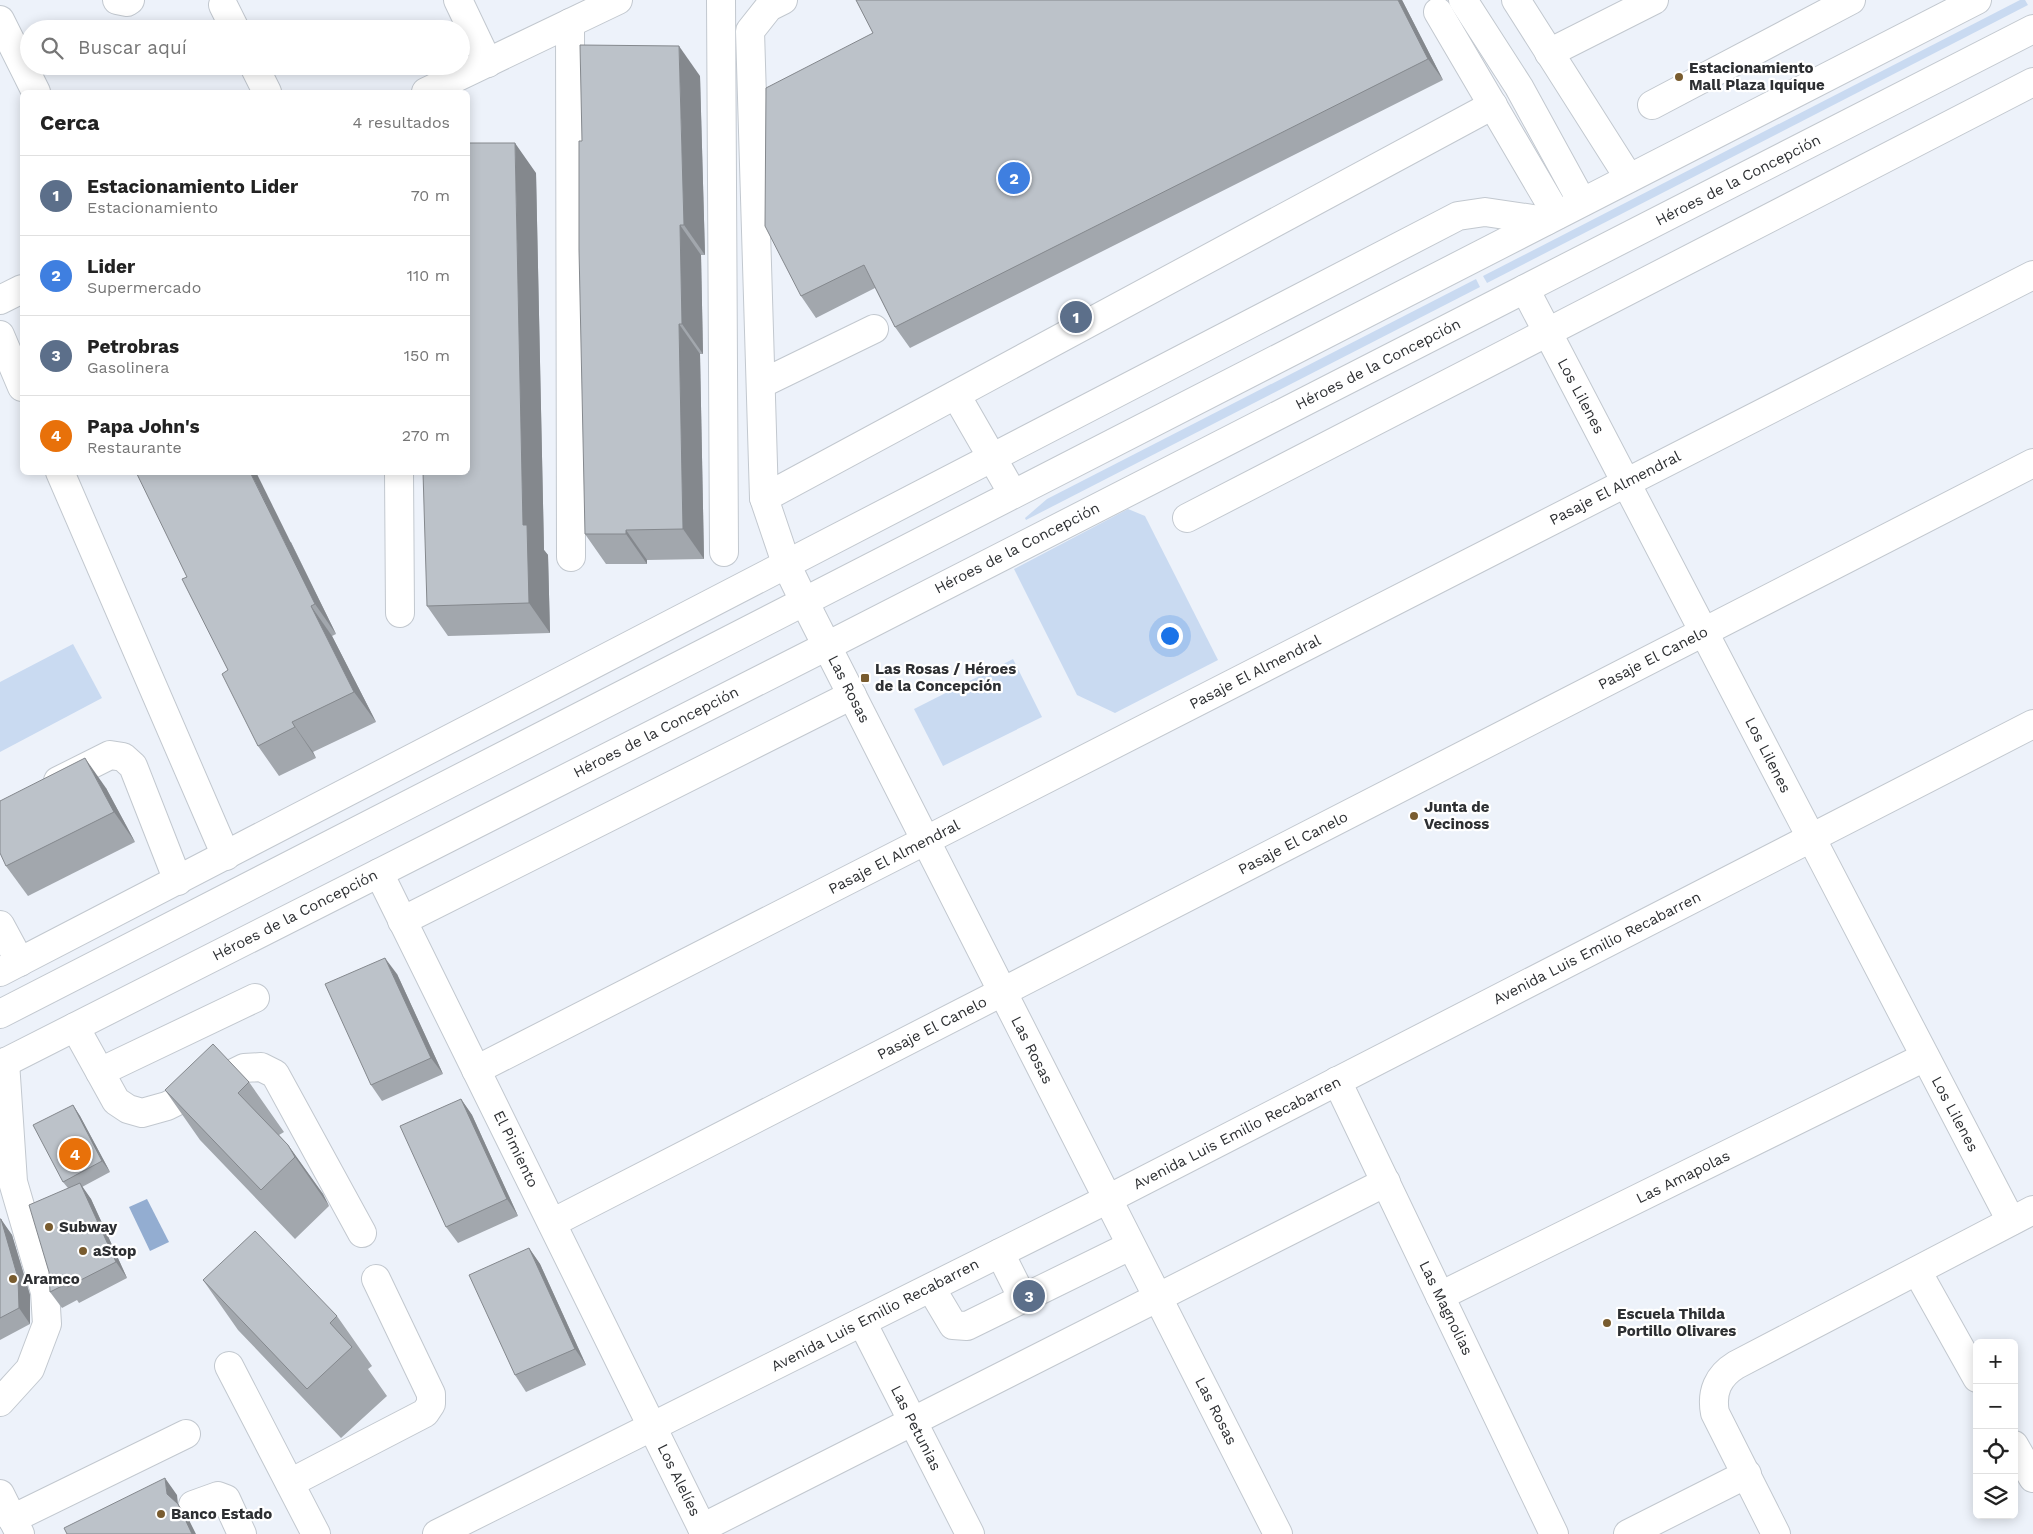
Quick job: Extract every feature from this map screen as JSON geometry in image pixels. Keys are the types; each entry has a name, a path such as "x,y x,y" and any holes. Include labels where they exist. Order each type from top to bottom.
{"street":[{"path":"117,0 130,0"},
{"path":"458,0 468,20"},
{"path":"470,71 618,0"},
{"path":"721,0 724,552"},
{"name":"Las Rosas","path":"783,0 769,7 750,31 764,498 787,566 804,601 1108,1199 1130,1246 1278,1534"},
{"path":"1463,0 1519,87 1582,202"},
{"path":"1516,0 1629,178"},
{"path":"1549,53 1654,0"},
{"path":"1652,105 1851,0"},
{"path":"0,1014 1552,218 1937,11 1977,0"},
{"path":"223,5 230,20"},
{"path":"1438,12 1493,105 1552,218"},
{"path":"0,20 20,60"},
{"path":"570,23 571,557"},
{"path":"470,25 488,63"},
{"name":"Héroes de la Concepción","path":"3,1064 827,646 2033,29"},
{"path":"28,75 35,90"},
{"path":"258,75 266,90"},
{"path":"430,90 462,75"},
{"path":"1186,518 2033,82"},
{"path":"764,498 1493,105"},
{"path":"0,925 10,967 787,566 1458,216 1485,212 1552,218"},
{"name":"Pasaje El Almendral","path":"476,1070 2033,275"},
{"name":"Los Lilenes","path":"1525,288 1926,1057 2022,1216"},
{"path":"0,300 20,290"},
{"path":"760,384 874,329"},
{"path":"0,335 20,382"},
{"path":"956,395 1013,494"},
{"name":"Pasaje El Canelo","path":"552,1223 2033,463"},
{"path":"61,475 226,856"},
{"path":"399,475 400,613"},
{"path":"402,920 852,694"},
{"name":"Avenida Luis Emilio Recabarren","path":"437,1534 1108,1199 2033,724"},
{"path":"36,792 110,755 123,757 133,766 178,881"},
{"name":"El Pimiento","path":"379,873 653,1426"},
{"path":"0,996 48,990"},
{"path":"100,1072 255,998"},
{"path":"75,1027 116,1101 128,1109 142,1113 167,1106 244,1068 261,1067 274,1074 362,1233"},
{"name":"Las Amapolas","path":"1440,1296 1926,1057"},
{"path":"0,1402 30,1369 47,1324 45,1292 6,1185 3,1064"},
{"name":"Las Magnolias","path":"1337,1081 1554,1534"},
{"path":"704,1531 913,1422 1386,1182"},
{"path":"1776,1534 1715,1413 1716,1386 1727,1370 2022,1216"},
{"path":"931,1288 953,1325 967,1326 1130,1246"},
{"path":"1000,1253 1023,1299"},
{"path":"1917,1271 1973,1371"},
{"path":"290,1483 425,1413 431,1404 431,1394 376,1278"},
{"name":"Las Petunias","path":"862,1322 970,1534"},
{"path":"228,1366 316,1534"},
{"path":"0,1390 0,1402"},
{"name":"Los Alelíes","path":"653,1426 704,1531"},
{"path":"0,1494 16,1526 186,1434"},
{"path":"2018,1452 2033,1478"},
{"path":"1628,1534 1747,1474"},
{"path":"193,1505 218,1496 226,1499 242,1534"}],"shaded area":[{"path":"2020,0 2025,0 2028,5 1487,283 1483,276"},
{"path":"1476,279 1480,287 1026,520 1025,518 1047,499"},
{"path":"1128,509 1145,516 1218,660 1115,713 1077,695 1014,569"},
{"path":"73,644 102,698 0,752 0,682"},
{"path":"1013,659 1042,717 943,766 914,709"},
{"path":"147,1199 169,1242 150,1251 129,1207"}],"building":[{"path":"856,0 1398,0 1428,59 895,327 864,265 801,296 765,226 766,88 873,33"},
{"path":"580,45 679,46 684,225 680,225 682,324 679,324 683,529 626,530 626,534 585,534 579,249 579,141 582,141"},
{"path":"470,143 515,143 523,525 527,525 529,603 427,606 423,475 470,475"},
{"path":"137,475 251,475 315,604 311,606 354,692 292,722 295,727 258,746 222,674 228,670 182,579 187,577"},
{"path":"85,758 114,812 6,866 0,853 0,801"},
{"path":"385,958 431,1058 371,1085 325,984"},
{"path":"213,1044 249,1082 238,1093 288,1145 295,1157 261,1190 165,1090"},
{"path":"461,1099 507,1199 446,1227 400,1126"},
{"path":"73,1105 102,1161 63,1182 33,1125"},
{"name":"aStop","path":"80,1183 116,1262 67,1287 66,1284 50,1292 49,1272 29,1205"},
{"path":"0,1219 18,1278 19,1308 0,1318"},
{"path":"255,1231 337,1316 330,1323 352,1347 307,1389 203,1280"},
{"path":"529,1248 575,1349 515,1375 469,1275"},
{"path":"165,1478 167,1494 178,1504 192,1534 67,1534 64,1528"}],"place":[{"name":"Estacionamiento Mall Plaza Iquique","path":"1679,77"},
{"name":"Lider","path":"1014,178"},
{"name":"Estacionamiento Lider","path":"1076,317"},
{"name":"Las Rosas / Héroes de la Concepción","path":"865,678"},
{"name":"Junta de Vecinoss","path":"1414,816"},
{"name":"Papa John's","path":"75,1154"},
{"name":"Subway","path":"49,1227"},
{"name":"aStop","path":"83,1251"},
{"name":"Aramco","path":"13,1279"},
{"name":"Petrobras","path":"1029,1296"},
{"name":"Escuela Thilda Portillo Olivares","path":"1607,1323"},
{"name":"Banco Estado","path":"161,1514"}]}
